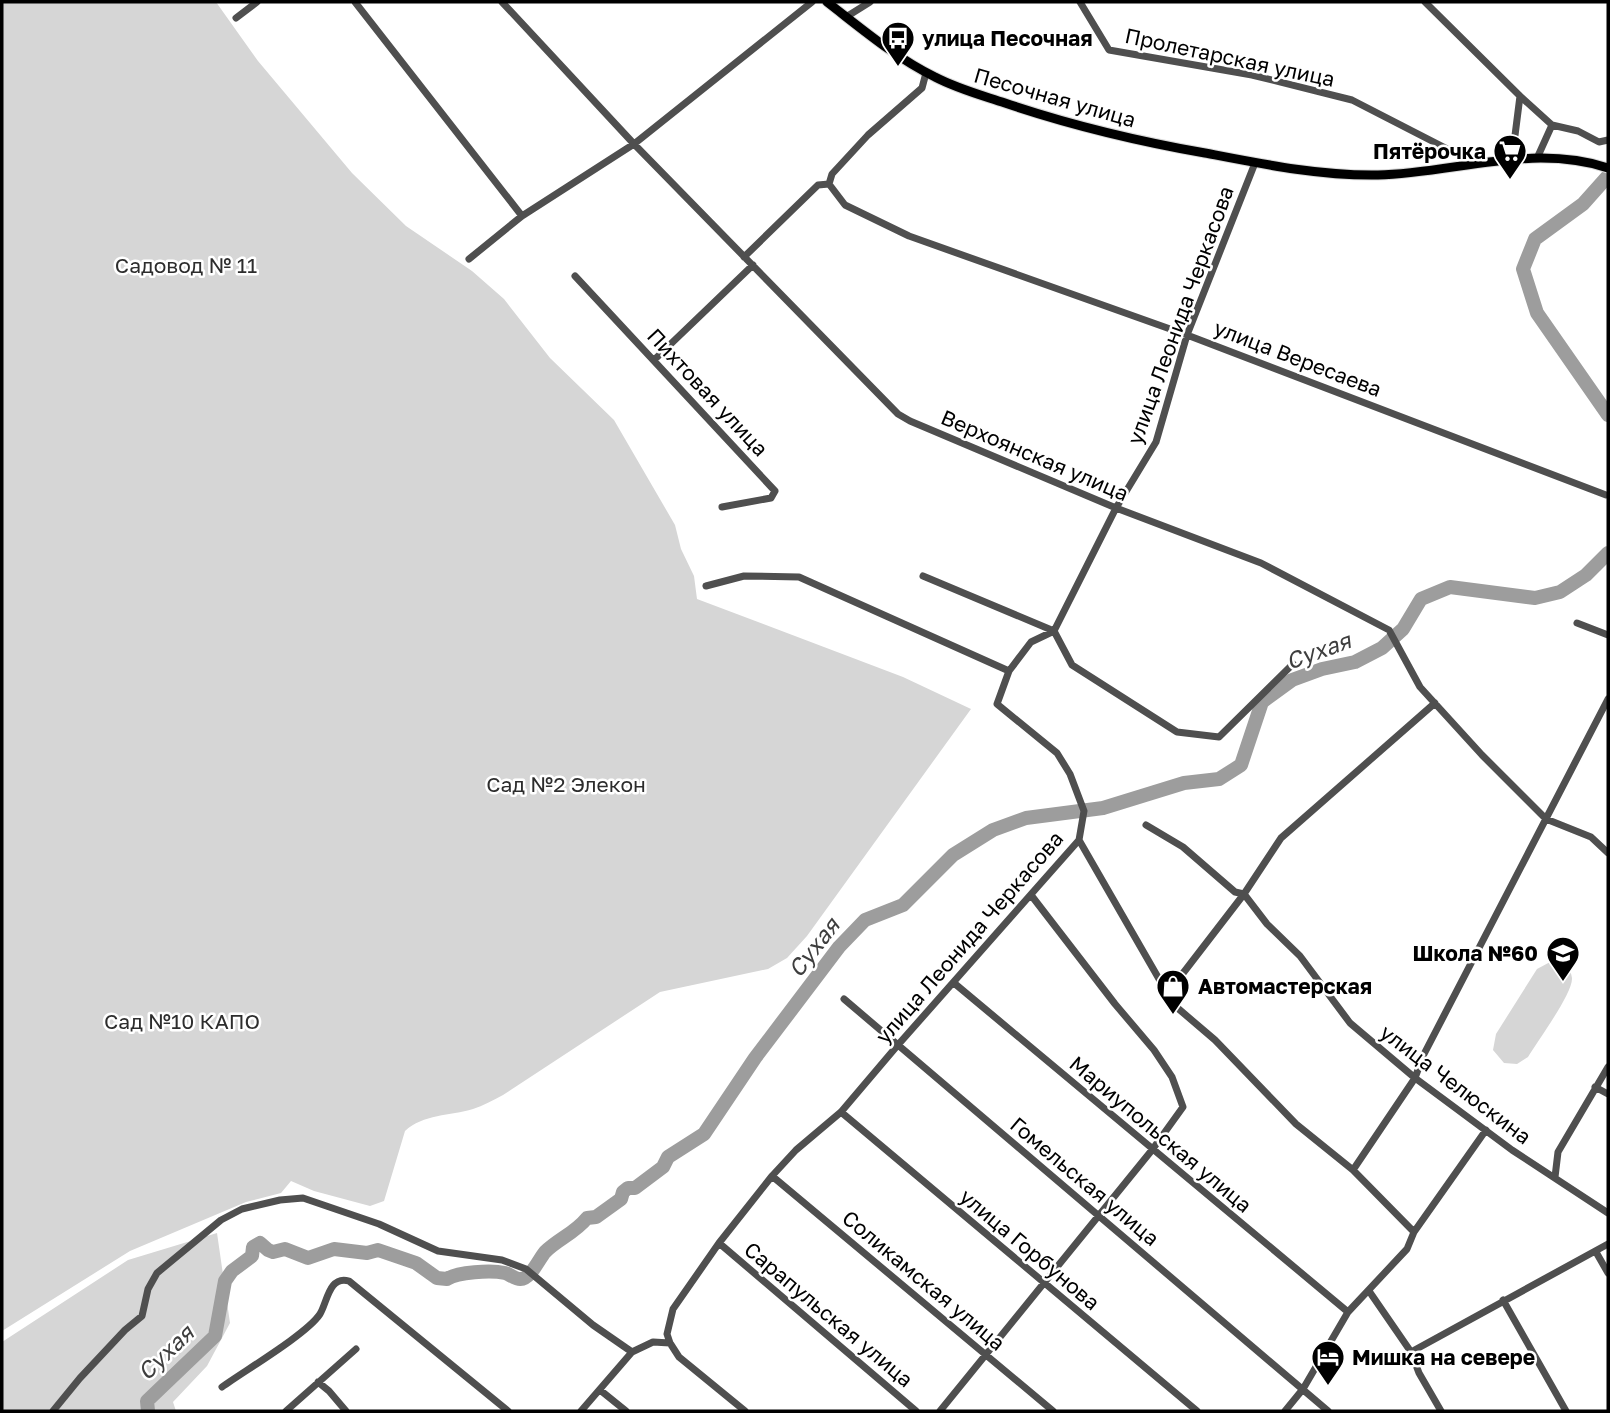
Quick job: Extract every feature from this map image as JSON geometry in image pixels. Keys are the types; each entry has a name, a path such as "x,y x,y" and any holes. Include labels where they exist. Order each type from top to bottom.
{"main road":[{"name":"Песочная улица","path":"827,2 889,50 926,73 958,88 1057,121 1161,145 1344,176 1403,174 1538,156 1606,167"}],"street":[{"path":"236,18 257,2"},
{"path":"355,2 522,216"},
{"name":"Верхоянская улица","path":"502,2 634,144 898,414 1116,508 1261,564 1389,630 1420,687 1482,755 1546,819 1591,837 1608,853"},
{"path":"469,258 522,216 634,144 812,2"},
{"path":"846,16 870,2"},
{"name":"Пролетарская улица","path":"1080,2 1109,50 1252,75 1352,100 1461,156 1463,165"},
{"path":"1425,2 1552,125 1578,131 1599,142 1608,140"},
{"path":"744,257 818,185 829,184 831,174 868,135 922,88 926,73"},
{"path":"1512,159 1520,96"},
{"path":"1538,156 1552,125"},
{"name":"улица Леонида Черкасова","path":"670,1343 667,1334 668,1322 673,1309 719,1243 772,1176 796,1150 841,1112 1079,840 1083,822 1081,803 1070,774 1057,753 997,704 1009,671 1031,642 1054,631 1116,508 1156,442 1187,335 1255,163"},
{"name":"улица Вересаева","path":"829,184 845,205 909,236 1187,335 1606,495"},
{"path":"654,359 753,265"},
{"name":"Пихтовая улица","path":"575,276 775,491 771,498 722,507"},
{"path":"706,586 744,576 799,576 1009,671"},
{"path":"923,576 1054,631 1072,665 1177,732 1219,737 1293,664"},
{"path":"1577,623 1608,635"},
{"path":"1353,1170 1415,1078 1423,1056 1608,699"},
{"path":"1167,994 1244,894 1281,838 1435,703"},
{"name":"улица Челюскина","path":"1146,825 1183,847 1235,892 1244,894 1267,924 1300,956 1350,1023 1415,1078 1512,1150 1608,1213"},
{"path":"1079,840 1174,1005 1215,1041 1296,1124 1353,1170 1414,1232"},
{"path":"940,1411 1152,1150 1183,1107 1172,1077 1154,1050 1031,895"},
{"name":"Мариупольская улица","path":"954,983 1348,1312"},
{"name":"Гомельская улица","path":"844,999 1328,1411"},
{"path":"1555,1177 1558,1152 1608,1067"},
{"path":"1595,1087 1608,1094"},
{"name":"улица Горбунова","path":"841,1112 1197,1411"},
{"path":"1285,1411 1303,1389 1348,1312 1407,1249 1414,1232 1486,1130"},
{"name":"Соликамская улица","path":"772,1176 1054,1411"},
{"path":"53,1411 80,1378 142,1316 148,1289 157,1273 221,1220 242,1209 281,1200 303,1198 379,1224 438,1251 502,1260 526,1269 595,1327 632,1352"},
{"name":"Сарапульская улица","path":"719,1243 916,1411"},
{"path":"1411,1352 1608,1244"},
{"path":"1596,1252 1608,1273"},
{"path":"222,1387 302,1331 320,1314 326,1296 338,1281 344,1279 508,1411"},
{"path":"1369,1291 1411,1352 1419,1373 1441,1411"},
{"path":"1503,1300 1566,1411"},
{"path":"581,1411 632,1352 653,1342 670,1343 679,1356 745,1411"},
{"path":"286,1411 356,1349"},
{"path":"318,1382 346,1411"},
{"path":"600,1390 626,1411"}],"green space":[{"path":"2,2 216,2 258,61 352,173 406,226 472,271 504,299 550,358 614,420 675,525 681,549 694,576 697,599 903,677 971,709 807,936 787,958 768,969 660,992 503,1095 473,1109 428,1118 412,1125 405,1131 384,1201 370,1206 314,1191 291,1181 281,1193 246,1202 130,1251 2,1331"},
{"path":"1552,961 1562,964 1570,971 1572,978 1567,995 1528,1057 1517,1064 1504,1063 1493,1050 1496,1034 1537,969"},
{"path":"217,1233 230,1323 207,1366 173,1402 176,1411 2,1411 2,1342 128,1260"}],"waterway":[{"name":"Сухая","path":"1608,176 1583,204 1535,239 1523,269 1537,313 1608,415"},
{"name":"Сухая","path":"148,1411 147,1401 215,1336 225,1281 232,1271 252,1256 253,1247 260,1243 273,1252 285,1249 308,1258 334,1249 367,1253 378,1250 416,1263 437,1278 491,1272 524,1278 531,1273 550,1247 587,1218 596,1217 621,1199 628,1188 635,1188 663,1167 668,1157 704,1134 755,1058 839,947 865,920 903,905 953,855 993,830 1026,818 1103,808 1184,783 1219,779 1241,765 1262,702 1292,680 1322,669 1355,662 1382,648 1403,629 1421,599 1450,587 1535,598 1560,592 1586,575 1608,553"}],"place":[{"name":"улица Песочная","path":"898,68"},
{"name":"Пятёрочка","path":"1510,181"},
{"name":"Школа №60","path":"1563,983"},
{"name":"Автомастерская","path":"1173,1016"},
{"name":"Мишка на севере","path":"1328,1387"}],"park label":[{"name":"Садовод № 11","path":"186,265"},
{"name":"Сад №2 Элекон","path":"566,784"},
{"name":"Сад №10 КАПО","path":"182,1021"}]}
